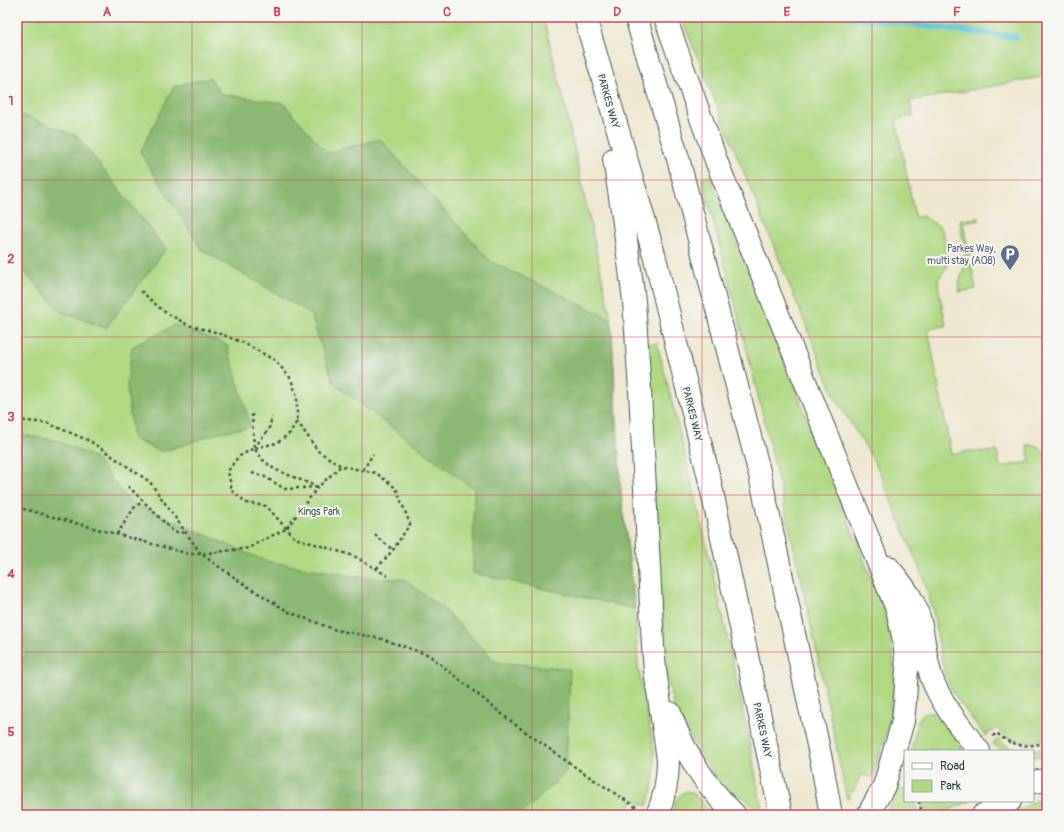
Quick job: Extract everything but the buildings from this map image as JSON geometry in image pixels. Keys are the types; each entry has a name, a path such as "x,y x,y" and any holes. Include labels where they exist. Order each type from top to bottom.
{"main road":[{"name":"PARKES WAY","path":"585,17 654,254 710,482 781,815"},
{"path":"636,17 679,162 760,475 822,764 831,815"},
{"path":"665,17 717,163 845,478 890,592 901,626 906,659 907,681 903,721 884,786 868,815"},
{"path":"595,50 623,216 632,288 639,376 653,646 655,670 666,743 668,772 667,786 657,815"},
{"path":"873,549 904,587 914,603 920,622 933,680 939,694 950,712 983,746"},
{"path":"655,670 674,724 687,752 718,797 735,815"},
{"path":"1034,782 1047,781"},
{"path":"1034,788 1047,781"},
{"path":"983,815 1008,802"}],"path":[{"path":"141,291 163,311 188,325 215,332 244,343 276,361 291,379 297,397 297,421 290,433 277,443 254,448 238,457 228,471 232,491 247,503 266,506 295,538 354,556 388,576"},
{"path":"252,414 254,448 263,460 274,469 318,487"},
{"path":"254,448 269,429 272,418"},
{"path":"17,420 47,423 90,441 150,482 201,554 245,585 289,612 336,630 382,638 429,655 513,723 582,772 636,807"},
{"path":"297,421 318,450 341,466 376,473 396,488 410,524 393,550 376,569"},
{"path":"363,470 372,454"},
{"path":"17,509 24,508 189,554 249,548 286,529 318,487 341,466"},
{"path":"252,473 265,477 286,489 318,487"},
{"path":"128,486 174,532 187,534"},
{"path":"117,534 134,508 143,501"},
{"path":"375,535 393,550"},
{"path":"983,746 997,733 1005,740 1016,745 1032,746 1047,742"},
{"path":"919,802 922,815"}],"green space":[{"name":"Kings Park","path":"17,17 543,17 563,97 611,319 621,493 635,609 638,666 655,757 653,785 647,806 634,800 625,815 17,815"},
{"path":"681,17 1047,17 1047,76 910,101 913,116 896,120 915,217 923,216 940,227 944,234 948,263 947,267 939,278 938,285 946,326 928,329 951,454 969,451 997,451 1000,467 1030,462 1027,445 1035,445 1038,446 1044,453 1047,460 1047,738 1033,742 1018,742 1009,738 996,728 985,736 958,700 949,685 943,667 933,611 923,577 878,469 834,395"},
{"path":"210,78 221,94 283,103 327,153 380,139 490,261 611,319 621,492 635,609 473,573 474,489 334,384 310,313 202,250 140,152 174,86"},
{"path":"17,116 25,116 77,136 166,249 106,328 61,312 17,264"},
{"path":"710,176 876,590 888,628 892,648 894,683 885,739 872,778 861,774 855,788 847,800 798,566 762,410 702,179"},
{"path":"979,218 980,220 963,223 976,289 959,292 959,284 965,265 964,246 960,222 961,220"},
{"path":"175,325 227,345 251,427 221,432 162,452 133,439 127,386 132,347"},
{"path":"657,343 714,578 740,696 763,815 742,796 733,803 722,790 674,709 668,681 665,655 659,576 648,344"},
{"path":"17,434 58,441 95,458 130,502 265,561 366,578 404,579 448,613 496,662 570,669 566,772 520,815 17,815 17,674 27,648 17,645"},
{"path":"926,713 934,713 941,719 963,750 911,750 918,721 922,715"},
{"path":"998,739 1015,749 1021,750 1002,750 993,744"},
{"path":"1047,747 1047,754 1034,757 1034,750"},
{"path":"904,789 904,802 915,802 917,815 889,815 889,808 897,790"},
{"path":"687,791 694,794 710,811 686,815 671,815 680,795"},
{"path":"1047,795 1047,815 1009,815 1034,802"},
{"path":"923,802 968,802 942,812 925,815"}],"waterway":[{"path":"850,17 1016,37"}],"place":[{"name":"Parkes Way, multi stay (A08)","path":"1010,271"}]}
